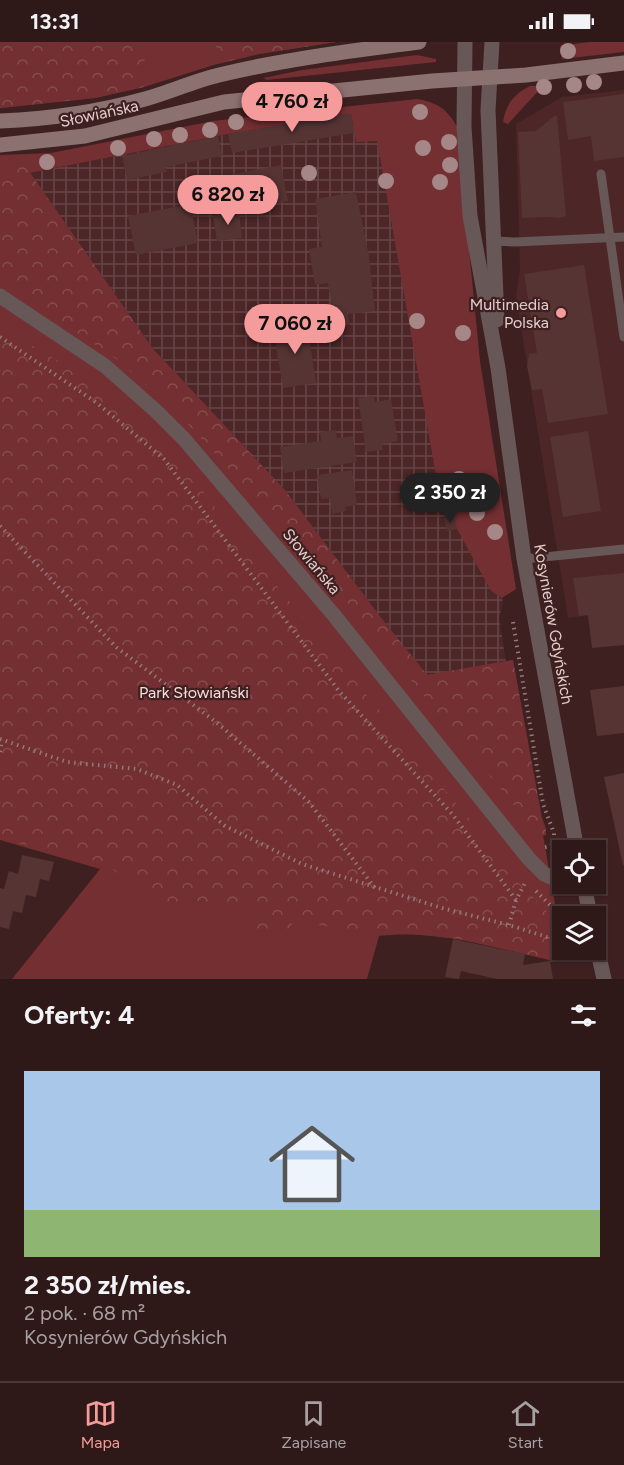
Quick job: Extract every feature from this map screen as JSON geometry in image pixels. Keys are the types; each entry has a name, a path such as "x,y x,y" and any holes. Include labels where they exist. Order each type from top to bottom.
{"main road":[{"name":"Słowiańska","path":"0,122 85,112 146,98 242,70 310,57 419,42"},
{"name":"Słowiańska","path":"0,145 94,134 224,102 557,72 624,63"}],"street":[{"name":"Kosynierów Gdyńskich","path":"465,42 464,127 470,216 498,368 524,559 575,840"},
{"name":"Kosynierów Gdyńskich","path":"492,42 488,110 495,241 498,368"},
{"name":"Słowiańska","path":"0,296 105,366 184,439 333,614 529,859 544,874 552,877"},
{"path":"600,960 604,979"}],"lane":[{"path":"601,174 624,337"},
{"path":"495,241 624,237"},
{"path":"524,559 624,549"}],"path":[{"path":"0,337 97,403 164,459 339,691 453,816 516,900"},
{"path":"0,526 116,647 216,722 309,802 375,888"},
{"path":"513,622 543,804 555,838 551,846 538,848 529,859"},
{"path":"0,752 1,739 68,762 137,769 177,785 225,826 302,864 375,888 552,938"},
{"path":"509,925 516,900 526,881 552,907"}],"shaded area":[{"path":"624,90 624,611 568,618 516,296 520,268 516,124 562,97"},
{"path":"396,107 459,324 503,603 499,618 506,662 427,676 284,489 153,349 30,173 228,134"}],"green space":[{"path":"0,42 336,42 259,54 217,64 144,87 95,98 0,108"},
{"path":"0,42 145,42 144,87 95,98 0,108"},
{"path":"216,42 336,42 259,54 217,64"},
{"path":"589,42 624,42 624,52 562,59 560,46"},
{"path":"417,55 436,59 436,62 267,80 263,78 302,70"},
{"path":"530,86 542,87 508,124 503,122 512,100 519,92"},
{"name":"Park Słowiański","path":"417,99 441,107 450,115 457,127 480,361 516,589 502,598 491,591 440,498 377,141 356,142 351,114 228,134 30,173 153,349 284,489 427,675 513,660 555,906 552,906 552,960 465,940 401,934 379,936 367,979 12,979 100,869 0,840 0,155 51,153 213,121","holes":["122,876 221,904 191,900 130,882"]},
{"path":"0,159 22,161 153,349 284,489 427,675 513,660 546,835 541,836 535,831 318,567 176,411 115,358 0,282"},
{"name":"Park Słowiański","path":"0,326 86,378 166,442 249,552 454,801 515,870 511,875 552,918 552,960 459,939 403,933 379,935 294,921 277,937 260,937 254,935 251,922 254,910 191,900 175,905 150,899 105,863 0,839"}],"building":[{"path":"624,94 624,157 594,161 591,136 568,140 563,102"},
{"path":"351,113 354,133 232,153 228,134"},
{"path":"557,116 566,216 522,218 518,132 536,131"},
{"path":"218,136 222,156 166,167 167,172 127,180 122,156"},
{"path":"281,165 288,201 246,209 243,192 223,195 219,177"},
{"path":"356,192 369,256 375,311 348,314 350,325 336,327 328,283 315,285 309,249 322,247 315,199"},
{"path":"190,204 198,243 136,255 128,216"},
{"path":"239,212 242,238 217,241 213,215"},
{"name":"Multimedia Polska","path":"584,265 608,414 548,423 542,389 532,390 527,366 529,354 537,353 524,274"},
{"path":"307,323 316,383 283,388 273,328"},
{"path":"374,396 375,402 391,399 398,441 382,444 383,450 366,452 358,398"},
{"path":"336,430 337,438 353,436 357,462 284,473 280,447 321,441 320,432"},
{"path":"588,431 601,511 563,517 550,437"},
{"path":"352,470 357,505 345,507 346,511 332,514 330,498 321,499 317,475"},
{"path":"454,516 457,529 447,531 444,518"},
{"path":"624,573 624,645 592,648 588,615 579,616 573,578"},
{"path":"624,686 624,733 597,736 590,690"},
{"path":"624,773 624,865 623,865 604,777"},
{"path":"22,855 54,862 49,881 40,879 36,897 26,895 22,913 13,911 9,929 0,927 0,888 4,889 9,871 18,874"},
{"path":"453,939 525,954 523,965 550,961 553,979 497,979 461,971 459,979 445,977"}],"place":[{"name":"Multimedia Polska","path":"561,313"}]}
